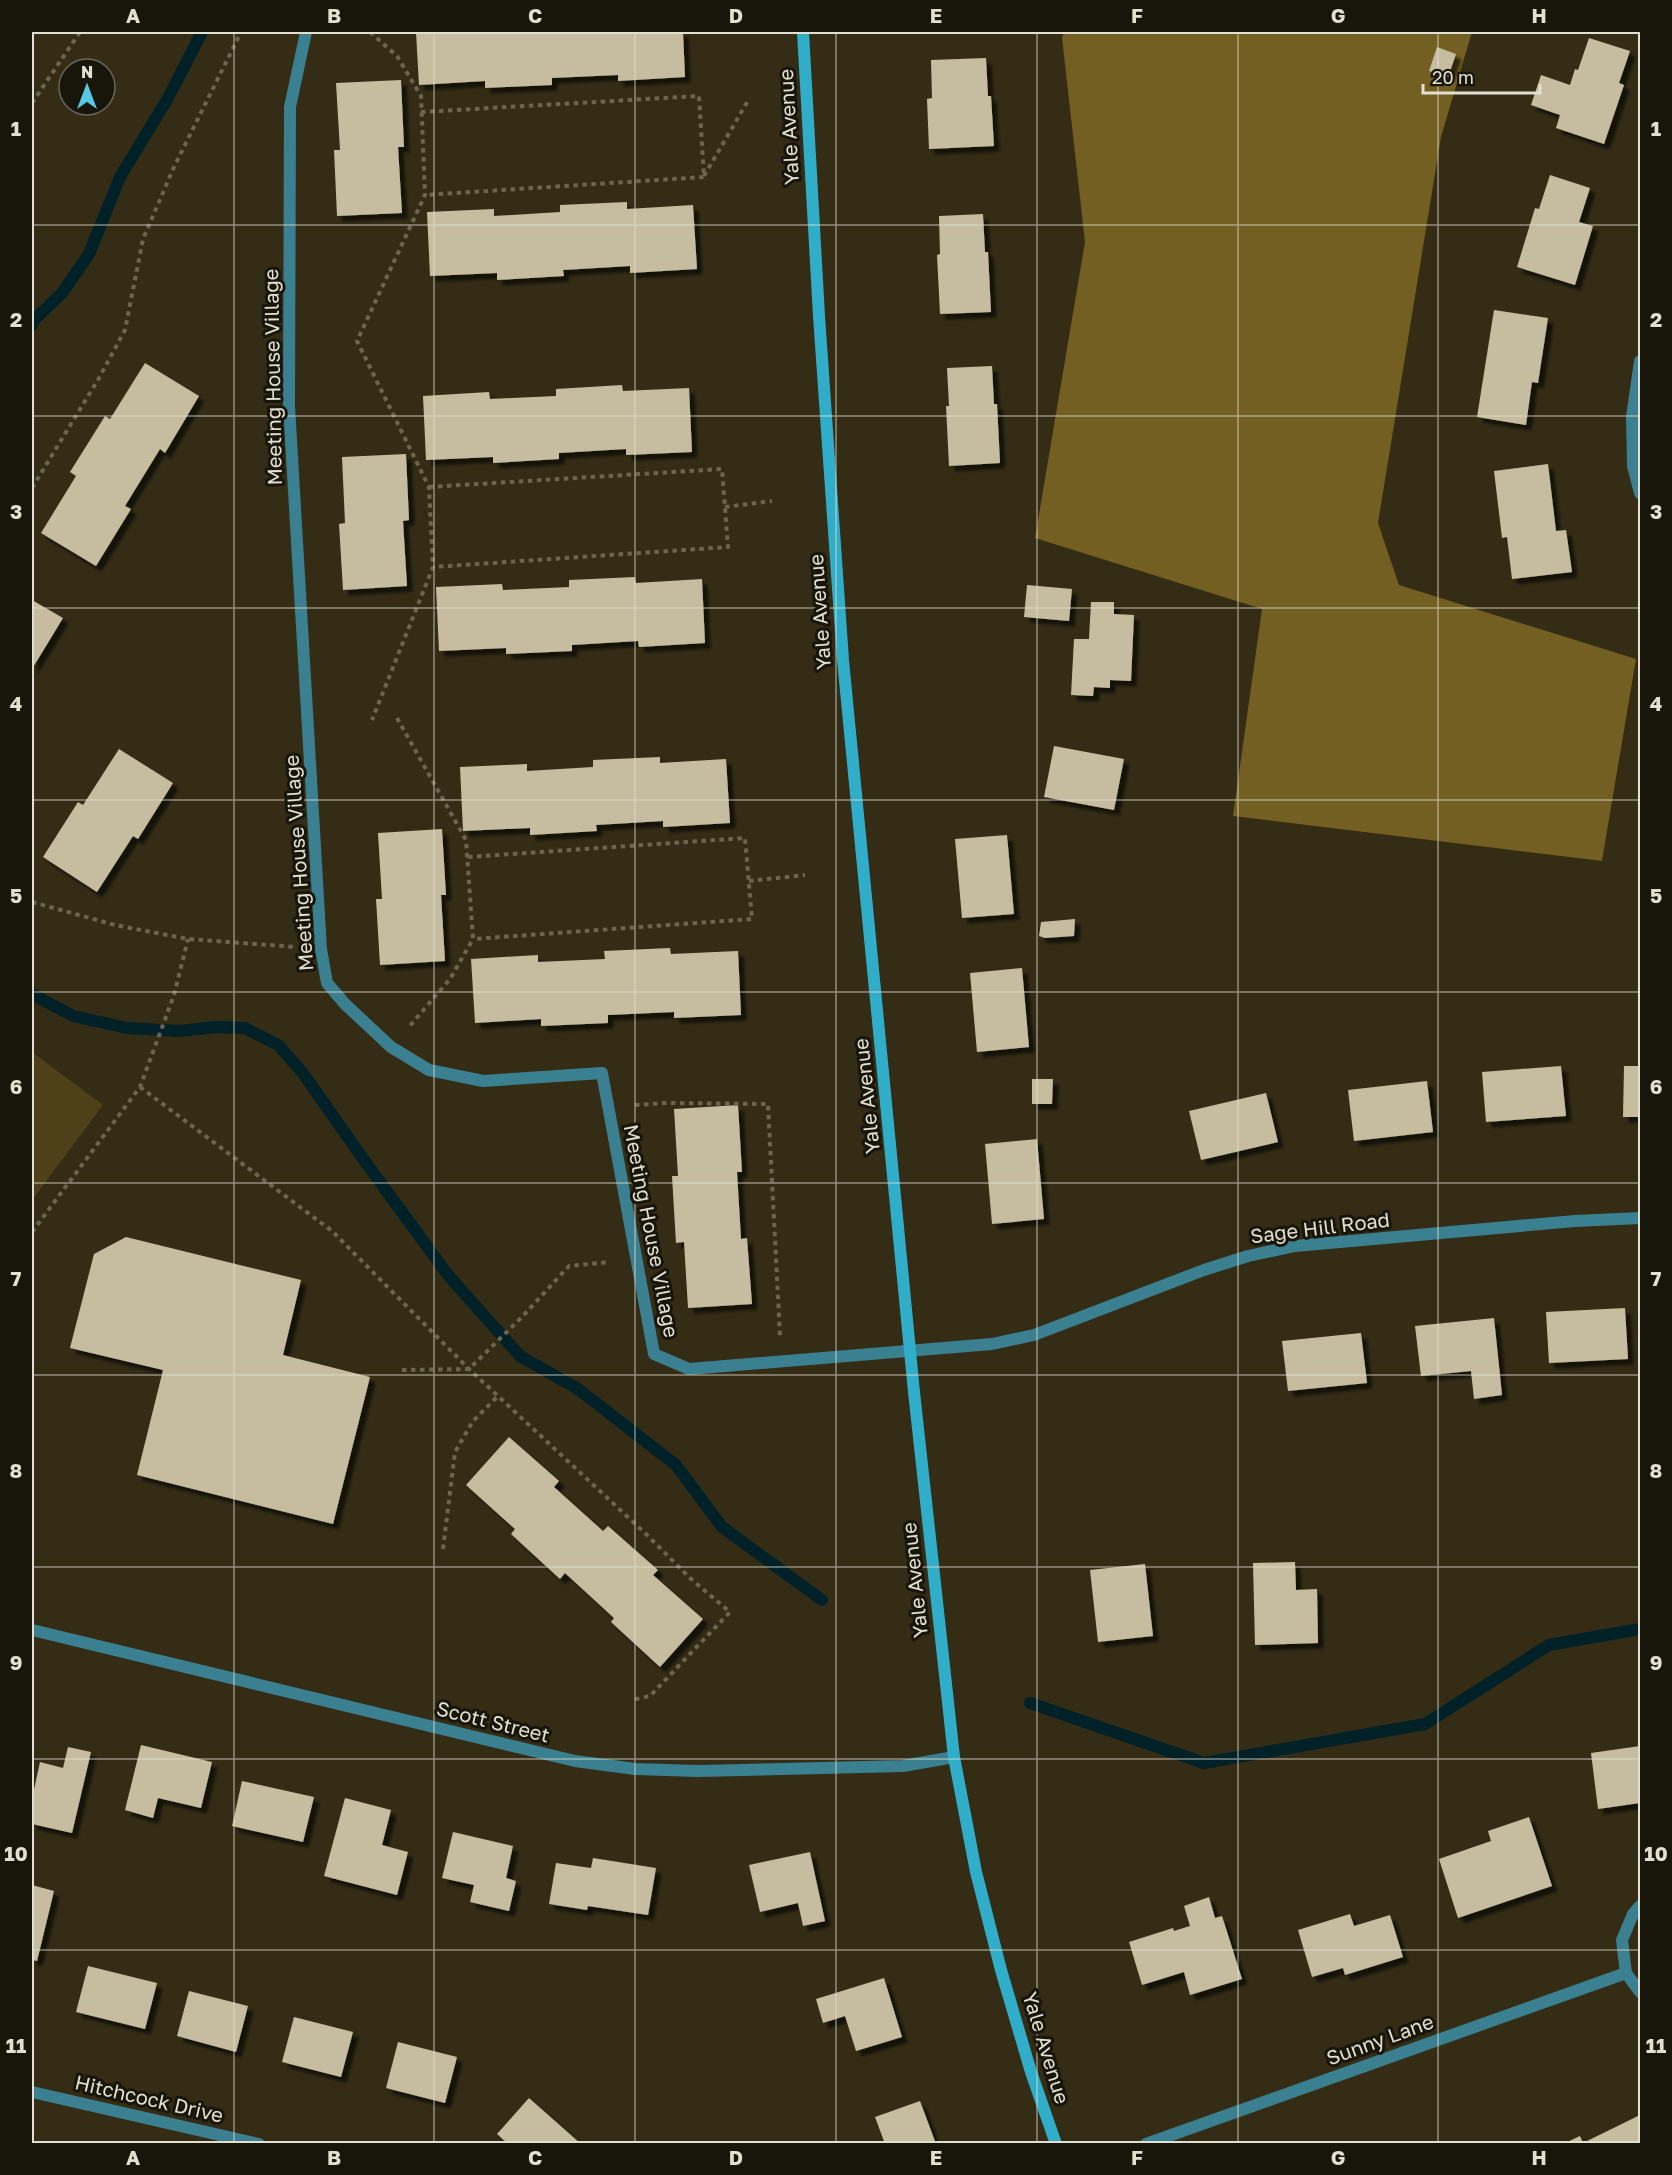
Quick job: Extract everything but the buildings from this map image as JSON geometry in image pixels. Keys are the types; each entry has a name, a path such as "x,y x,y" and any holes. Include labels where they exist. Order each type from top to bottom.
{"main road":[{"name":"Yale Avenue","path":"802,32 843,660 911,1352 954,1757 976,1872 1001,1970 1031,2072 1056,2144"}],"street":[{"name":"Meeting House Village","path":"306,32 290,107 289,406 321,949 327,983 345,1004 391,1047 429,1070 483,1081 602,1073 654,1354 688,1368 911,1352"},
{"path":"1641,361 1632,417 1633,466 1641,493"},
{"name":"Sage Hill Road","path":"911,1352 992,1344 1034,1335 1204,1270 1248,1256 1295,1246 1575,1221 1641,1218"},
{"name":"Scott Street","path":"32,1630 575,1761 635,1769 698,1771 903,1766 954,1757"},
{"path":"1641,1906 1633,1914 1622,1940 1626,1973 1641,1992"},
{"name":"Sunny Lane","path":"1146,2144 1626,1973"},
{"name":"Hitchcock Drive","path":"32,2092 259,2144"}],"path":[{"path":"32,102 80,32"},
{"path":"32,488 99,378 125,330 143,239 174,167 240,32"},
{"path":"370,32 397,56 421,96 425,195 357,341 429,487 433,567 372,720"},
{"path":"421,112 699,96 704,177"},
{"path":"704,177 749,99"},
{"path":"425,195 704,177"},
{"path":"429,487 722,469 728,547 433,567"},
{"path":"725,507 772,501"},
{"path":"391,1047 450,980 473,939 466,840 397,718"},
{"path":"468,857 745,838 752,919 473,939"},
{"path":"749,881 805,875"},
{"path":"32,902 114,925 188,939 321,949"},
{"path":"32,1232 140,1087 174,995 188,939"},
{"path":"140,1087 332,1231 469,1368 692,1579 730,1612 650,1696 632,1700"},
{"path":"608,1106 668,1103 768,1104 781,1361"},
{"path":"402,1371 469,1368 491,1349 569,1266 635,1259"},
{"path":"443,1549 454,1452 473,1421 499,1395"}],"shaded area":[{"path":"1064,32 1472,32 1441,137 1378,523 1399,585 1636,659 1602,861 1233,816 1262,609 1035,538 1085,242 1062,38"},
{"path":"32,1052 103,1105 32,1200"}],"waterway":[{"path":"32,325 34,320 62,293 89,254 120,177 168,98 202,32"},
{"path":"32,994 73,1016 127,1028 180,1031 215,1027 245,1028 278,1045 302,1072 448,1275 520,1356 578,1389 676,1465 722,1527 822,1600"},
{"path":"1030,1703 1204,1763 1425,1724 1549,1645 1640,1629"}]}
